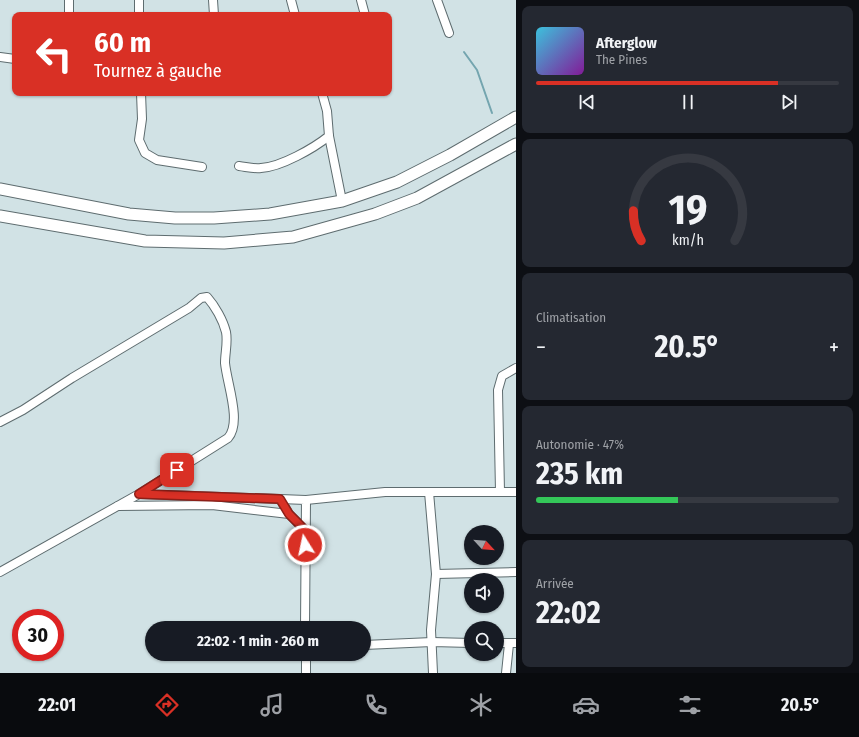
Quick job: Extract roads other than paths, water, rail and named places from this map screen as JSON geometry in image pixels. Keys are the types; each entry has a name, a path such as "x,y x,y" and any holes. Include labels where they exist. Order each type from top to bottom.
{"highway":[{"path":"0,189 129,214 174,218 214,218 270,214 342,201 397,182 450,155 516,117"},
{"path":"0,216 144,241 224,243 292,237 375,214 417,198 516,144"}],"street":[{"path":"69,0 69,12"},
{"path":"139,0 139,12"},
{"path":"213,0 214,12"},
{"path":"291,0 294,12"},
{"path":"361,0 364,12"},
{"path":"437,0 449,33"},
{"path":"0,57 12,59"},
{"path":"141,96 142,119 139,140 145,153 157,160 202,167"},
{"path":"323,96 327,111 329,136 342,201"},
{"path":"239,166 263,168 298,156 315,147 329,136"},
{"path":"0,422 23,410 72,378 189,308 201,298 207,297 212,302 226,332 225,360 227,382 235,413 232,433 228,438 139,494 0,572"},
{"path":"500,492 498,390 502,376 516,368"},
{"path":"139,494 203,495 306,500 385,492 516,492"},
{"path":"429,492 436,574 432,598 433,673"},
{"path":"198,505 203,495"},
{"path":"280,499 289,514 305,530"},
{"path":"306,500 306,621"},
{"path":"116,506 198,505 289,514"},
{"path":"436,574 516,572"},
{"path":"371,645 432,642 464,643"},
{"path":"506,673 512,643"},
{"path":"306,661 306,673"}],"waterway":[{"path":"464,52 477,70 492,113"}]}
